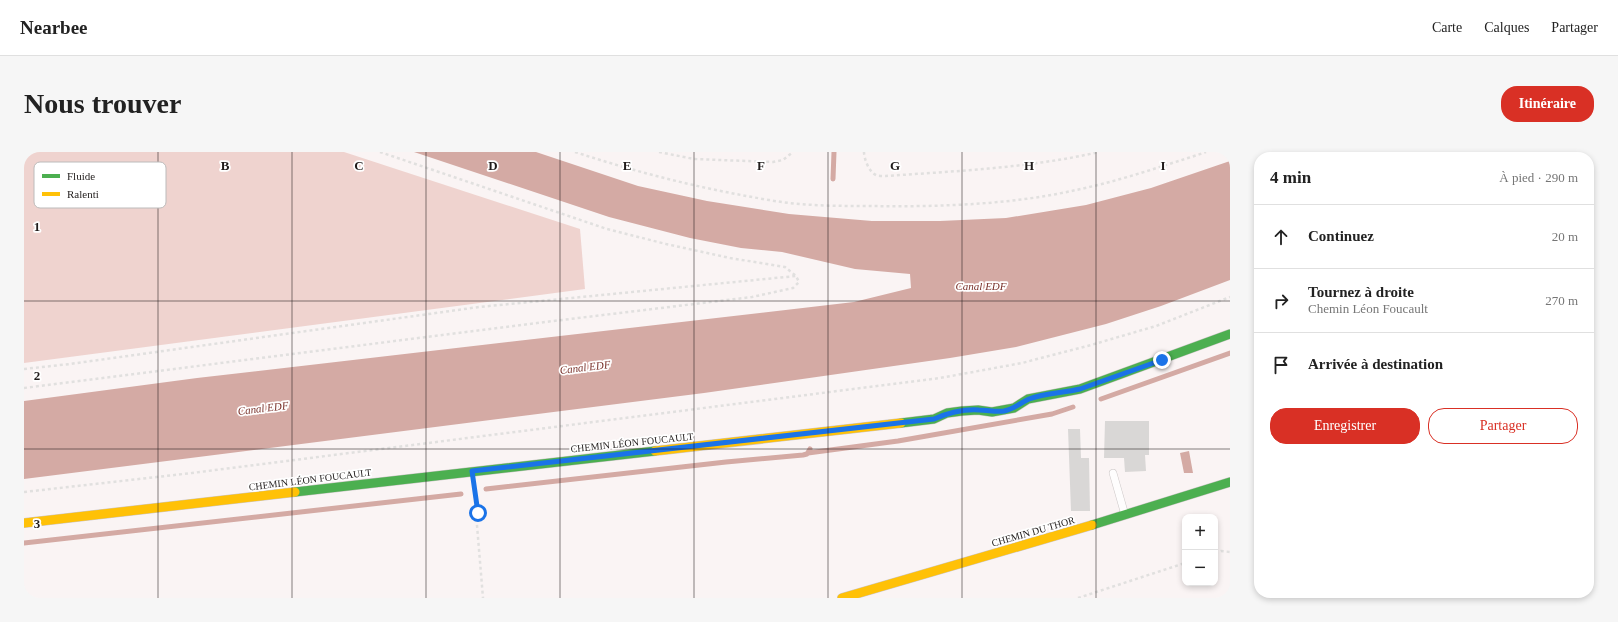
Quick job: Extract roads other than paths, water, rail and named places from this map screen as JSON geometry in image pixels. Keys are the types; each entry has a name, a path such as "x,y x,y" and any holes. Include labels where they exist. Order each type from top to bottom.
{"main road":[{"name":"CHEMIN LÉON FOUCAULT","path":"24,523 934,419 947,414 962,411 1004,410 1016,408 1028,399 1080,389 1230,334"},
{"name":"CHEMIN DU THOR","path":"842,598 1125,515 1230,482"}],"lane":[{"path":"1113,474 1125,515"}],"water":[{"name":"Canal EDF","path":"414,152 536,152 638,186 707,201 789,214 872,221 940,221 1006,218 1086,205 1151,188 1230,161 1230,280 1161,306 1106,324 1016,347 950,358 704,393 24,479 24,401 197,378 854,302 911,288 910,274 855,269 782,252 741,248 690,238 609,217"},
{"path":"1189,451 1193,473 1184,473 1180,453"}],"waterway":[{"path":"833,179 834,152"},
{"path":"1101,399 1230,353"},
{"path":"808,453 898,441 1052,414 1073,407"},
{"path":"486,489 726,462 803,455 807,454 810,449"},
{"path":"24,543 461,494"}]}
